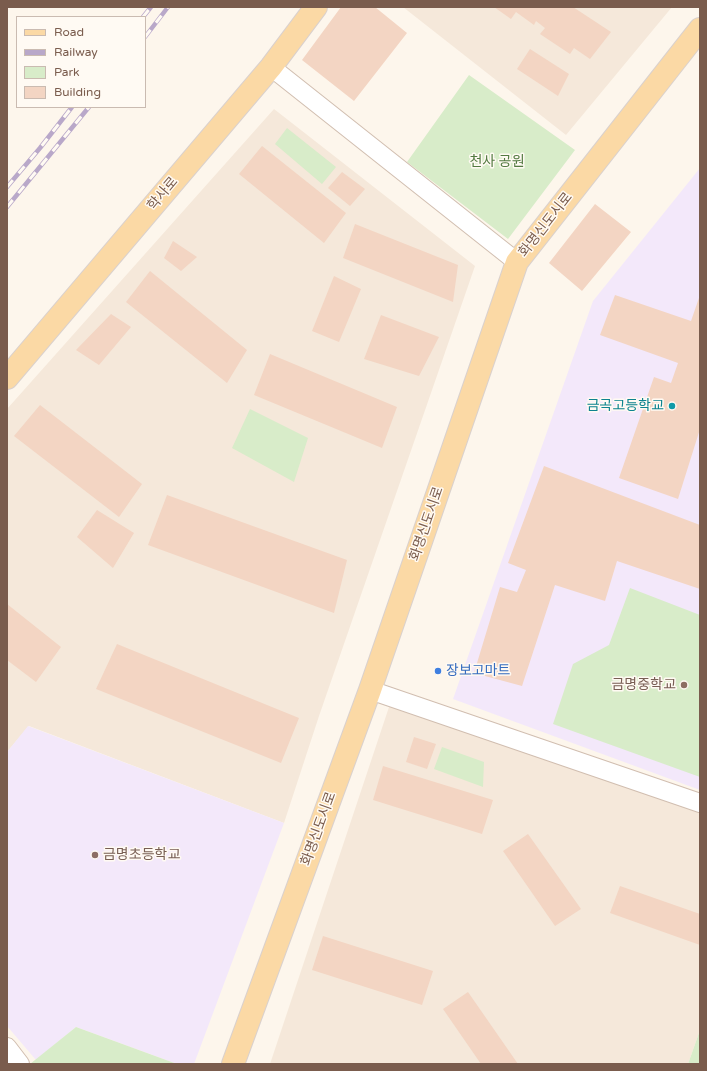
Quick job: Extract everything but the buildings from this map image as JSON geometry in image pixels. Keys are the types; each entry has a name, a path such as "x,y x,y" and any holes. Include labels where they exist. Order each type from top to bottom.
{"main road":[{"name":"학사로","path":"7,378 272,67 316,7"},
{"name":"화명신도시로","path":"233,1064 370,690 517,262 700,28"}],"street":[{"path":"272,67 517,262"},
{"path":"370,690 700,803"},
{"path":"7,1047 20,1064"}],"shaded area":[{"path":"403,7 672,7 566,135"},
{"path":"274,109 475,266 319,716 284,823 29,726 7,752 7,409"},
{"path":"700,168 700,790 453,699 593,301"},
{"path":"393,695 700,811 700,1030 688,1064 270,1064"},
{"path":"28,726 284,823 194,1064 177,1064 76,1027 36,1060 7,1026 7,752"}],"green space":[{"name":"천사 공원","path":"469,75 575,150 508,239 407,162"},
{"path":"287,128 336,167 322,184 275,144"},
{"path":"250,409 308,438 294,482 232,448"},
{"path":"630,588 700,615 700,777 553,724 573,664 609,645"},
{"path":"442,747 484,762 483,787 434,769"},
{"path":"76,1027 177,1064 30,1064"},
{"path":"700,1030 700,1064 688,1064"}],"railway":[{"path":"144,16 151,7"},
{"path":"146,36 168,7"},
{"path":"7,187 71,108"},
{"path":"7,207 88,108"}],"place":[{"name":"금곡고등학교","path":"672,406"},
{"name":"장보고마트","path":"438,671"},
{"name":"금명중학교","path":"684,685"},
{"name":"금명초등학교","path":"95,855"}]}
